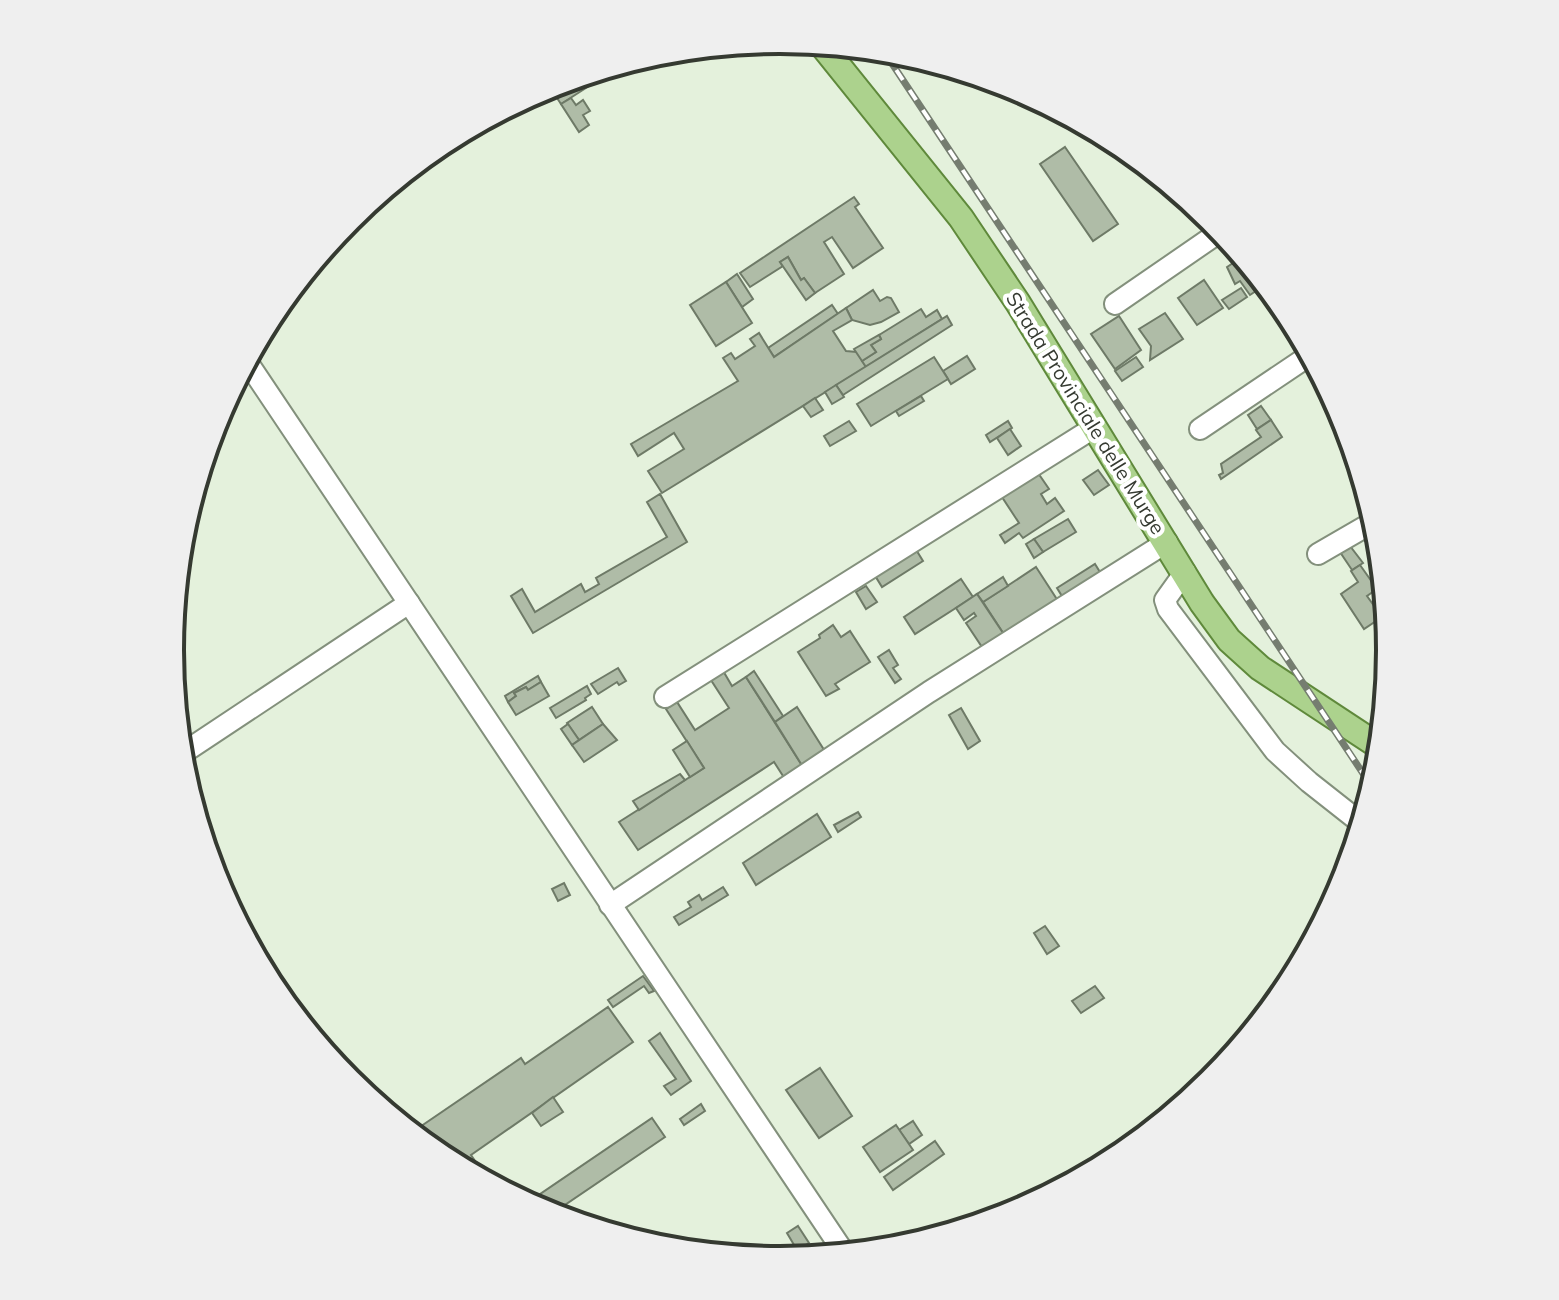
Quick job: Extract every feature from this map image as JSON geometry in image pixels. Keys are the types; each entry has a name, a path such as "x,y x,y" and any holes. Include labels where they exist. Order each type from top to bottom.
{"main road":[{"name":"Strada Provinciale delle Murge","path":"831,56 961,218 1018,303 1202,603 1229,640 1260,668 1368,739"}],"street":[{"path":"1115,304 1210,238"},
{"path":"1200,429 1301,361"},
{"path":"253,371 838,1243"},
{"path":"665,697 1095,427"},
{"path":"1318,554 1363,528"},
{"path":"610,905 929,692 1167,542"},
{"path":"1185,572 1165,600 1168,609 1275,751 1352,816"},
{"path":"192,747 409,603"}],"building":[{"path":"590,85 561,104 556,97"},
{"path":"571,98 576,105 583,100 590,111 583,115 589,125 579,132 561,104"},
{"path":"1065,147 1118,224 1093,241 1040,164"},
{"path":"854,197 859,204 855,207 883,248 853,268 832,237 824,242 844,274 815,293 804,278 801,280 788,257 780,262 783,266 750,287 740,273"},
{"path":"788,257 801,280 804,278 815,293 806,300 780,262"},
{"path":"1233,263 1255,292 1250,295 1240,281 1235,284 1227,267"},
{"path":"737,274 753,299 742,307 726,282"},
{"path":"1204,280 1223,308 1197,325 1178,298"},
{"path":"726,282 752,323 716,346 690,305"},
{"path":"1241,288 1247,297 1229,309 1222,300"},
{"path":"873,290 880,301 891,298 899,312 870,325 852,320 846,308"},
{"path":"832,305 838,314 774,357 768,348"},
{"path":"846,308 852,320 833,331 846,351 857,352 866,367 662,493 648,471 684,449 674,433 638,456 631,444 738,381 723,358 731,353 735,359 755,346 750,339 759,333 774,357"},
{"path":"921,309 926,317 937,310 942,319 866,367 862,361 876,352 871,345 881,339 879,335"},
{"path":"1165,313 1183,339 1150,360 1151,346 1139,329"},
{"path":"947,316 952,325 843,395 836,385"},
{"path":"1119,316 1141,350 1115,369 1091,334"},
{"path":"879,335 881,339 871,345 876,352 862,361 854,349"},
{"path":"967,356 975,369 951,384 943,371"},
{"path":"934,357 948,379 871,426 857,404"},
{"path":"1136,357 1143,367 1122,381 1115,371"},
{"path":"836,385 844,397 832,404 825,392"},
{"path":"921,396 924,401 899,416 896,411"},
{"path":"815,398 823,410 811,417 803,406"},
{"path":"1261,406 1271,420 1257,429 1248,415"},
{"path":"1271,420 1282,437 1221,479 1221,464 1261,437 1256,430"},
{"path":"849,421 856,431 830,446 824,436"},
{"path":"1008,421 1012,428 990,442 986,435"},
{"path":"1010,429 1021,446 1008,455 997,438"},
{"path":"1036,470 1049,489 1041,494 1047,504 1055,498 1064,511 1023,538 1019,533 1005,543 1000,535 1019,523 1000,494"},
{"path":"1098,470 1109,485 1094,495 1083,480"},
{"path":"660,494 687,542 533,633 511,596 522,589 535,612 581,584 585,592 599,584 596,578 667,537 647,502"},
{"path":"1068,519 1076,532 1043,552 1034,539"},
{"path":"1034,539 1043,552 1034,558 1026,544"},
{"path":"1350,546 1363,563 1352,570 1340,552"},
{"path":"915,548 923,561 882,587 874,574"},
{"path":"1095,564 1103,577 1065,601 1057,588"},
{"path":"1360,565 1371,580 1372,592 1367,596 1373,605 1375,622 1364,629 1341,594 1358,582 1351,571"},
{"path":"1036,567 1060,604 1007,639 983,602"},
{"path":"1003,577 1008,586 983,602 977,594"},
{"path":"961,579 973,597 915,634 904,617"},
{"path":"866,586 877,602 866,609 856,592"},
{"path":"977,594 1005,636 984,650 966,623 976,616 974,613 964,620 956,608"},
{"path":"833,625 841,637 850,631 870,662 835,684 839,689 826,696 798,652"},
{"path":"889,650 898,665 893,668 901,679 895,683 878,657"},
{"path":"618,668 626,681 619,685 617,682 598,694 591,684"},
{"path":"722,669 732,686 746,677 803,767 785,779 774,762 638,850 619,822 704,768 666,709 677,702 695,730 729,708 709,677"},
{"path":"754,671 783,716 775,722 746,677"},
{"path":"538,676 541,682 528,690 526,687 514,693 516,696 508,702 505,696"},
{"path":"541,682 549,696 516,715 508,702 516,696 514,693 526,687 528,690"},
{"path":"587,686 591,694 586,700 556,718 550,708"},
{"path":"592,707 603,724 579,740 567,723"},
{"path":"797,707 826,753 803,767 775,722"},
{"path":"961,708 980,741 968,749 949,715"},
{"path":"568,724 579,740 572,745 561,729"},
{"path":"603,724 617,740 584,762 572,745"},
{"path":"687,741 704,768 690,777 673,750"},
{"path":"680,774 685,780 639,810 633,801"},
{"path":"858,812 861,817 838,832 834,825"},
{"path":"817,814 831,837 756,885 743,863"},
{"path":"564,883 570,895 558,901 552,889"},
{"path":"723,887 728,895 679,925 674,917 691,907 688,902 699,895 702,900"},
{"path":"1045,926 1059,946 1047,954 1034,933"},
{"path":"643,976 654,991 649,993 644,986 613,1007 608,1000"},
{"path":"1095,986 1104,998 1081,1013 1072,1001"},
{"path":"608,1007 633,1042 471,1155 477,1163 421,1126 521,1058 525,1064"},
{"path":"660,1033 691,1081 671,1095 664,1086 676,1079 649,1041"},
{"path":"820,1068 852,1116 819,1138 786,1090"},
{"path":"553,1097 563,1112 541,1126 532,1113"},
{"path":"701,1104 705,1111 684,1125 680,1119"},
{"path":"652,1118 665,1137 564,1206 538,1195"},
{"path":"913,1121 922,1135 909,1144 899,1130"},
{"path":"896,1125 913,1150 880,1172 863,1147"},
{"path":"935,1141 944,1154 893,1190 884,1177"},
{"path":"798,1226 809,1243 794,1246 787,1233"}],"railway":[{"path":"893,64 1362,773"}]}
